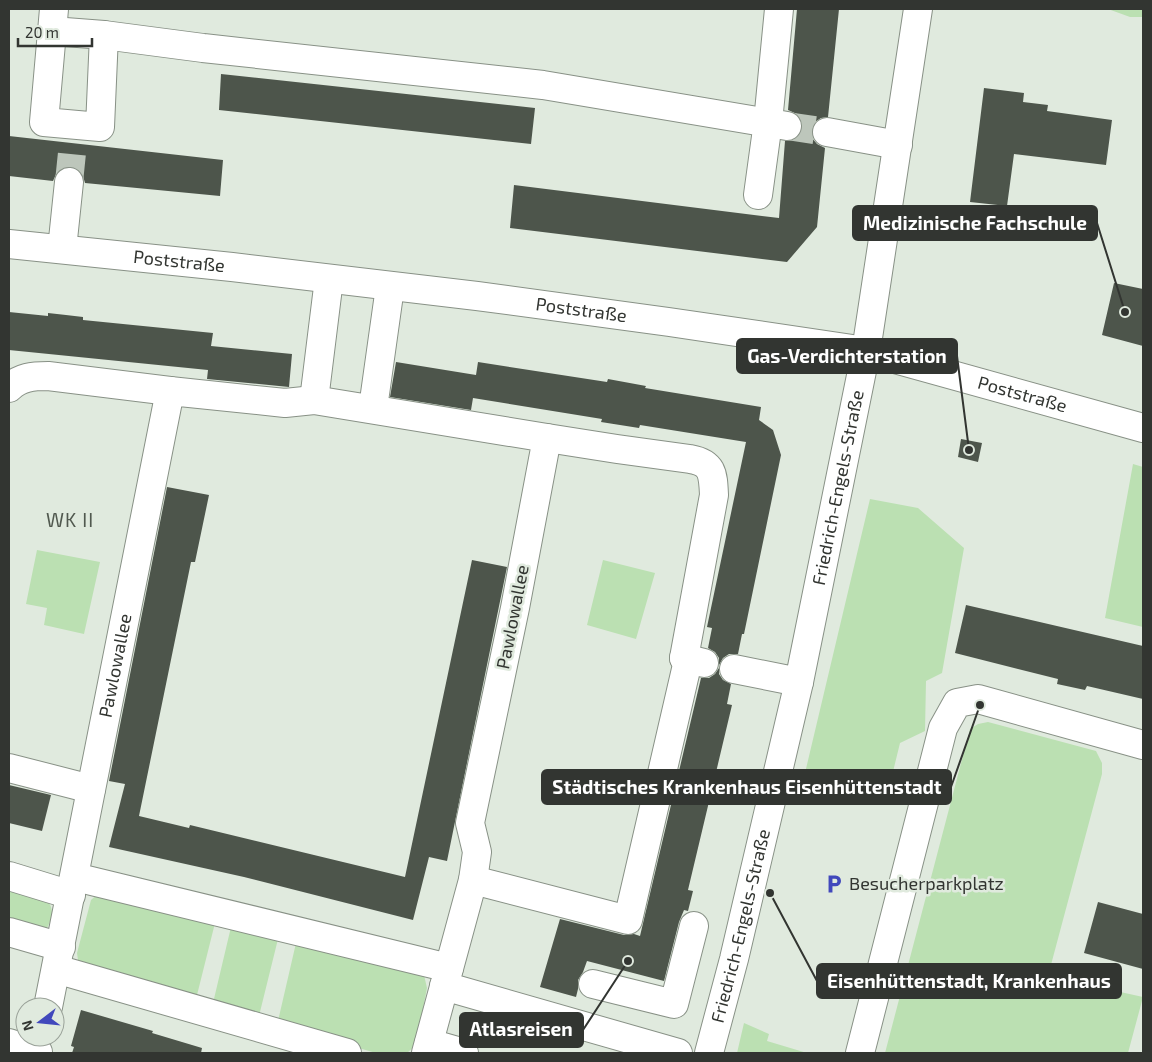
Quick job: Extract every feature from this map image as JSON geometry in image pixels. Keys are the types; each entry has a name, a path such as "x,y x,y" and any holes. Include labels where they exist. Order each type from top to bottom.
{"street":[{"path":"758,195 777,124 779,9"},
{"name":"Friedrich-Engels-Straße","path":"709,1053 734,959 799,682 866,351 918,9"},
{"path":"104,35 100,127 74,134 44,122 53,20 104,35 203,48 543,85 777,124"},
{"path":"827,132 898,145"},
{"path":"62,249 69,182"},
{"name":"Poststraße","path":"9,244 477,296 866,351 1143,428"},
{"path":"314,400 329,279"},
{"path":"373,408 390,286"},
{"path":"9,388 15,382 30,376 48,376 285,403 314,400 702,461 710,468 714,481 714,495 694,661 687,665 628,920 473,880"},
{"name":"Pawlowallee","path":"50,997 170,391"},
{"name":"Pawlowallee","path":"464,1053 428,1048 473,880 477,852 470,822 516,608 547,438"},
{"path":"734,669 799,682"},
{"path":"860,1053 943,728 957,703 978,699 1143,745"},
{"path":"9,768 91,789"},
{"path":"9,876 73,886 446,977 678,1053"},
{"path":"593,984 674,1004 694,926"},
{"path":"9,932 58,958 347,1053"},
{"path":"9,1043 39,1048"}],"green space":[{"path":"1108,9 1143,9 1143,17 1130,17"},
{"path":"1133,464 1143,467 1143,627 1105,618"},
{"path":"870,499 918,508 964,548 942,673 926,681 925,731 900,743 889,788 805,773"},
{"path":"37,550 100,562 84,634 44,625 47,608 26,604"},
{"path":"603,560 655,573 636,639 587,625"},
{"path":"988,722 1096,751 1102,763 1102,774 1048,976 1143,997 1128,1053 885,1053 970,729 978,724"},
{"path":"9,886 37,894 49,903 52,910 51,919 46,930 9,926"},
{"path":"100,892 424,975 427,988 416,1045 407,1053 376,1053 79,967 77,953 91,900","holes":["215,923 231,927 213,1003 196,999","278,939 296,943 278,1021 259,1016"]},
{"path":"744,1023 769,1034 767,1041 807,1053 737,1053"}],"building":[{"path":"797,9 839,9 828,117 821,118 815,122 812,130 812,138 817,144 825,148 817,227 787,262 510,228 514,185 779,218 785,141 793,140 799,136 802,128 801,120 797,114 788,110"},
{"path":"221,74 535,108 531,144 219,110"},
{"path":"984,88 1024,93 1023,102 1048,105 1047,111 1112,120 1106,165 1014,154 1007,206 970,202"},
{"path":"9,136 223,160 220,196 85,183 79,170 70,166 57,172 53,181 9,176"},
{"path":"1114,283 1143,289 1143,346 1102,335"},
{"path":"9,312 48,316 48,313 83,317 83,320 213,333 211,346 292,354 289,387 207,379 208,370 9,350"},
{"path":"396,362 476,375 478,362 607,382 608,379 646,386 645,388 761,407 759,420 773,430 781,455 744,634 742,634 738,654 729,654 723,658 719,665 719,658 715,652 708,648 712,628 707,627 746,442 640,425 639,428 601,422 602,419 473,398 471,410 390,397"},
{"path":"961,439 982,443 978,462 958,457"},
{"path":"167,487 209,495 195,562 191,562 139,816 189,828 190,825 405,877 472,560 507,567 447,861 429,857 413,920 244,877 109,847 125,784 109,781"},
{"path":"966,605 1143,646 1143,699 1087,686 1085,690 1057,684 1058,679 955,653"},
{"path":"719,668 719,674 723,680 731,684 727,704 732,705 688,890 693,891 688,911 684,910 679,922 664,981 587,961 578,980 576,997 540,987 560,919 624,935 634,934 640,936 701,678 709,678"},
{"path":"9,785 51,795 42,831 9,823"},
{"path":"1098,902 1143,914 1143,969 1084,953"},
{"path":"81,1010 153,1031 152,1033 202,1048 201,1053 72,1053 74,1047 71,1046"}],"tunnel":[{"path":"787,126 827,132"},
{"path":"69,182 73,143"}],"place":[{"name":"Medizinische Fachschule","path":"1125,312"},
{"name":"Gas-Verdichterstation","path":"969,450"},
{"name":"Städtisches Krankenhaus Eisenhüttenstadt","path":"980,705"},
{"name":"Besucherparkplatz","path":"834,884"},
{"name":"Eisenhüttenstadt, Krankenhaus","path":"770,893"},
{"name":"Atlasreisen","path":"628,961"}],"district":[{"name":"WK II","path":"70,520"}]}
